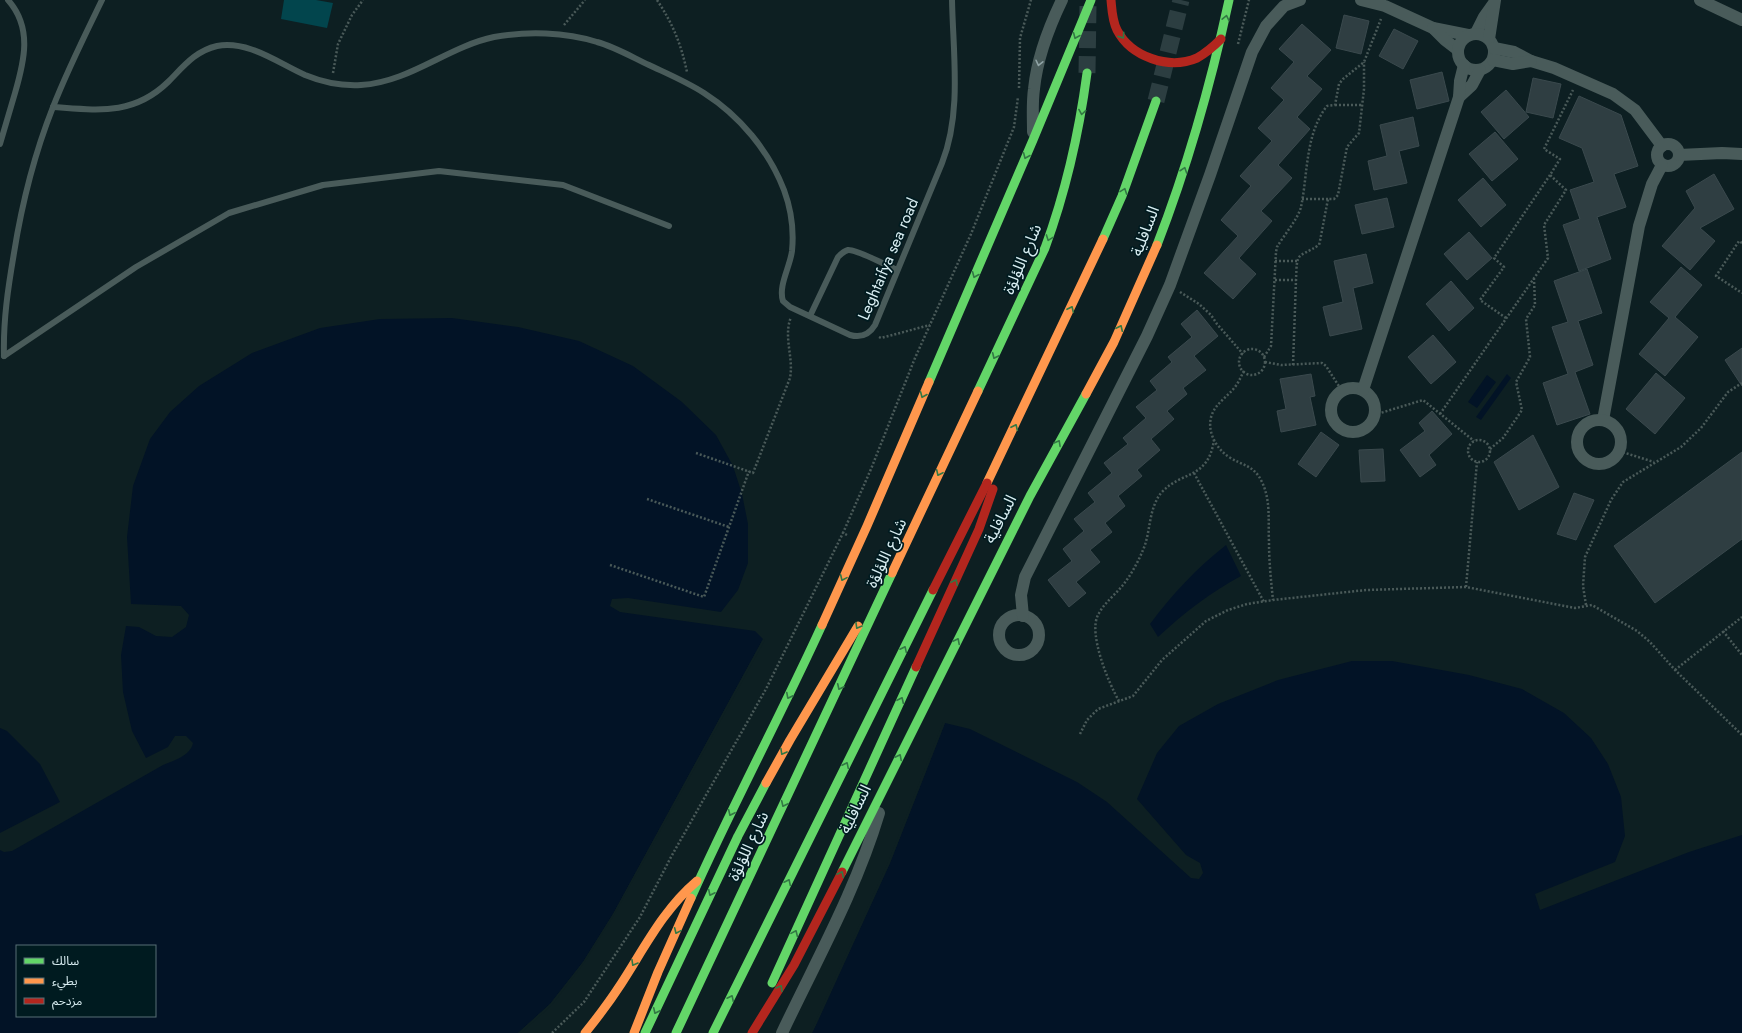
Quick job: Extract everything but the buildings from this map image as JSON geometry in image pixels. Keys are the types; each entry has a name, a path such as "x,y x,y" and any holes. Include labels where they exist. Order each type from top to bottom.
{"main road":[{"path":"634,1033 658,972 700,878 736,802 793,689 859,543 1033,140 1091,0"},
{"path":"1111,0 1114,22 1121,36 1132,49 1146,58 1162,63 1184,62 1195,59 1209,51 1221,39"},
{"name":"السافلية","path":"751,1033 797,959 1039,477 1092,382 1136,295 1155,252 1186,166 1211,82 1229,0"},
{"name":"شارع اللؤلؤة","path":"676,1033 1045,248 1068,180 1082,116 1087,74"},
{"path":"713,1033 998,462 1089,271 1119,203 1156,101"},
{"path":"751,1033 818,881 979,529 992,496 998,462"},
{"path":"645,1033 734,843 918,519"},
{"path":"585,1033 622,983 666,911 700,878"}],"street":[{"path":"1033,140 1035,81 1040,59 1054,17 1062,0"},
{"path":"1023,616 1022,591 1027,573 1147,336 1170,285 1210,176 1252,52 1266,26 1284,6 1300,0"},
{"path":"1360,0 1385,6 1433,28 1486,36 1492,49 1513,64 1531,61 1554,68 1613,94 1635,110 1662,146"},
{"path":"1700,0 1742,20"},
{"path":"1480,70 1474,70 1464,65 1460,61 1458,50 1462,41 1472,34 1495,2"},
{"path":"1459,97 1472,85 1480,70 1490,64 1495,2"},
{"path":"1433,28 1458,50"},
{"path":"1363,390 1459,97 1460,81 1464,65"},
{"path":"1671,144 1677,149 1679,155 1678,160 1673,166 1669,167 1662,165 1659,162 1657,154 1658,150 1662,146 1671,144"},
{"path":"1679,155 1722,153 1742,154"},
{"path":"1603,420 1639,226 1652,184 1662,165"},
{"path":"1356,388 1363,390 1369,394 1375,407 1374,415 1367,427 1361,430 1347,431 1340,428 1335,423 1331,409 1336,395 1342,391 1356,388"},
{"path":"1603,420 1614,427 1618,432 1620,438 1619,450 1615,456 1603,464 1589,462 1579,452 1577,438 1579,432 1589,422 1603,420"},
{"path":"782,1033 856,879 872,836 885,786"}],"lane":[{"path":"0,144 21,70 25,43 23,29 18,16 8,0"},
{"path":"102,0 67,73 53,108 33,167 18,228 6,305 4,356 136,268 228,213 323,185 439,171 563,185 670,226"},
{"name":"Leghtaifya sea road","path":"53,108 102,111 130,106 156,92 196,55 218,46 241,46 307,76 331,83 360,85 389,80 428,64 455,49 494,37 522,34 556,34 597,42 690,84 722,105 736,118 760,146 778,176 789,207 793,237 792,252 782,288 782,297 786,305 855,336 860,336 869,333 875,325 951,138 954,112 952,0"},
{"path":"810,316 838,258 844,252 848,250 855,251 897,270"}],"path":[{"path":"331,83 338,44 352,15 363,0"},
{"path":"556,34 584,0"},
{"path":"657,0 674,28 682,46 690,84"},
{"path":"552,1033 584,1002 640,917 671,857 766,689 843,533 930,325 971,234 1014,127 1019,91 1020,38 1031,0"},
{"path":"1302,199 1334,199 1338,195 1347,147 1359,133 1363,105 1364,62 1385,6"},
{"path":"1336,105 1339,84 1342,78 1364,62"},
{"path":"1506,318 1480,300 1504,267 1494,258 1560,159 1544,149 1578,79"},
{"path":"1264,356 1271,346 1277,246 1301,208 1306,164 1318,117 1327,106 1363,105"},
{"path":"1440,414 1548,258 1544,226 1566,190 1550,175"},
{"path":"1293,365 1297,261 1304,252 1319,245 1328,199"},
{"path":"1742,243 1739,241 1716,276 1742,293"},
{"path":"1275,261 1297,261"},
{"path":"1490,449 1504,438 1522,410 1516,382 1530,357 1526,319 1535,305 1534,278"},
{"path":"1275,280 1296,280"},
{"path":"1170,285 1199,304 1211,315 1243,354"},
{"path":"696,453 753,473 790,378 791,372 788,338 789,321 794,309"},
{"path":"869,333 881,338 930,325"},
{"path":"1256,350 1264,356 1265,362 1261,371 1252,375 1244,371 1240,363 1243,354 1246,351 1256,350"},
{"path":"1265,362 1281,365 1322,363 1326,366 1342,391"},
{"path":"1119,701 1111,687 1098,646 1095,633 1097,615 1124,584 1140,557 1145,543 1149,521 1157,500 1162,492 1174,483 1204,466 1212,453 1214,440 1210,425 1212,414 1216,406 1236,386 1244,371"},
{"path":"1586,605 1583,586 1585,557 1611,500 1623,482 1690,439 1701,428 1728,392 1742,383"},
{"path":"1374,415 1423,400 1474,441"},
{"path":"1214,440 1228,457 1250,466 1257,473 1265,490 1269,517 1269,542 1273,600"},
{"path":"1480,440 1487,442 1490,449 1489,456 1484,461 1478,462 1471,459 1468,453 1469,446 1474,441 1480,440"},
{"path":"1619,450 1655,462"},
{"path":"1466,587 1478,462"},
{"path":"610,565 704,597 749,471"},
{"path":"1194,473 1264,602"},
{"path":"647,499 729,527"},
{"path":"843,533 859,543"},
{"path":"1080,734 1087,720 1098,709 1133,696 1162,660 1206,621 1228,610 1273,600 1366,590 1466,587 1575,608 1586,605 1592,606 1606,612 1637,631 1650,642 1675,670 1742,734"},
{"path":"1675,670 1742,617"},
{"path":"1723,631 1742,655"}],"shaded area":[{"path":"284,0 316,0 333,3 327,28 281,19"},
{"path":"452,318 518,327 579,341 633,366 682,402 716,435 733,466 742,494 748,524 748,563 738,590 721,612 628,598 612,599 610,606 620,612 755,631 763,639 613,914 583,962 550,1004 518,1033 0,1033 0,850 4,852 12,851 163,765 181,757 189,751 193,743 186,736 175,736 168,747 146,758 132,731 123,692 121,655 126,626 139,627 156,636 172,637 186,627 189,615 181,606 131,604 127,537 133,486 150,439 170,412 199,386 252,353 320,328 380,319"},
{"path":"1507,374 1511,378 1481,420 1476,417"},
{"path":"1487,375 1496,382 1477,408 1468,402"},
{"path":"1226,545 1241,576 1198,604 1158,637 1150,624 1185,582"},
{"path":"1352,661 1392,661 1469,675 1522,689 1564,713 1591,738 1608,764 1621,797 1625,836 1615,862 1535,894 1540,910 1689,852 1742,835 1742,1033 812,1033 890,863 945,723 970,729 1077,782 1107,802 1191,878 1199,879 1203,873 1200,863 1186,855 1137,799 1157,753 1179,726 1218,704 1278,680"},
{"path":"0,728 7,731 40,764 60,802 0,833"}],"pier":[{"path":"763,639 765,640 614,915 584,963 552,1005 521,1033 518,1033 550,1004 583,962 613,914"},
{"path":"943,722 945,723 890,863 817,1023 812,1033 810,1033 888,862"}],"tunnel":[{"path":"1156,101 1181,0"},
{"path":"1087,73 1088,6"}],"traffic: fast":[{"path":"929,382 1033,140 1091,0"},
{"path":"1157,245 1179,185 1198,124 1215,62 1229,0"},
{"path":"978,391 1045,248 1053,227 1071,162 1087,73"},
{"path":"1103,239 1122,196 1156,101"},
{"path":"842,872 1030,496 1086,394"},
{"path":"676,1033 892,573"},
{"path":"713,1033 933,590"},
{"path":"691,898 822,625"},
{"path":"772,983 916,667"},
{"path":"645,1033 738,836 766,783"}],"traffic: slow":[{"path":"987,483 1103,239"},
{"path":"1086,394 1114,342 1157,245"},
{"path":"822,625 867,526 929,382"},
{"path":"892,573 978,391"},
{"path":"766,783 858,626"},
{"path":"585,1033 617,990 664,917 674,904 697,881"},
{"path":"634,1033 658,972 691,898"}],"traffic: jam":[{"path":"1111,0 1114,22 1123,39 1141,54 1152,59 1163,62 1175,62 1197,58 1221,39"},
{"path":"933,590 987,483"},
{"path":"916,667 979,529 993,489"},
{"path":"752,1033 794,965 842,872"}]}
